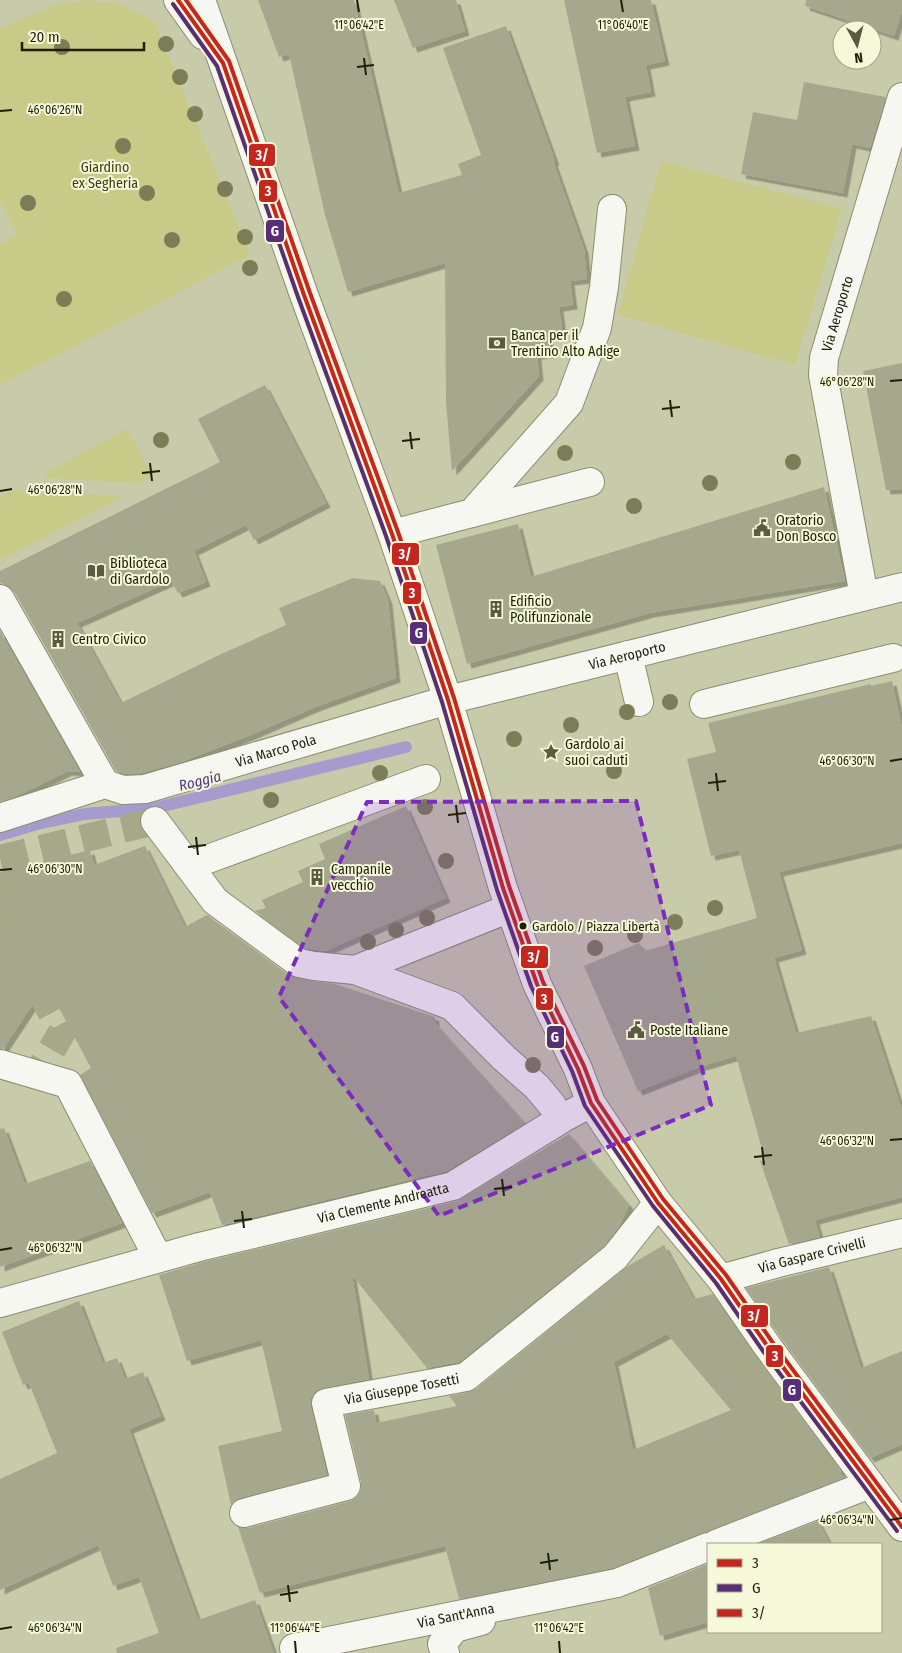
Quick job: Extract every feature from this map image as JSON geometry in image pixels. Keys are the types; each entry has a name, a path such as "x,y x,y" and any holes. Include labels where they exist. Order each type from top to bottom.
{"street":[{"path":"178,0 223,63"},
{"path":"201,0 304,295 392,534 448,700 502,888 537,984 578,1069 591,1103 658,1203 721,1278 768,1347 902,1527"},
{"name":"Via Aeroporto","path":"864,596 823,375 824,358 902,97"},
{"path":"472,513 569,402 597,328 604,287 612,210"},
{"path":"392,534 590,482"},
{"name":"Via Aeroporto","path":"448,700 902,586"},
{"path":"0,599 105,784 0,818"},
{"path":"628,655 639,702"},
{"path":"704,704 893,658"},
{"name":"Via Marco Pola","path":"105,784 123,790 144,789 448,700"},
{"path":"189,866 426,779"},
{"path":"155,821 215,901 299,963 355,970 452,1006 504,1058 537,1087 552,1105"},
{"path":"355,970 510,908"},
{"path":"0,1064 68,1084 158,1258"},
{"name":"Via Clemente Andreatta","path":"0,1303 158,1258 453,1186 563,1118 591,1103"},
{"name":"Via Giuseppe Tosetti","path":"244,1513 346,1486 326,1404 466,1377 615,1257 658,1203"},
{"name":"Via Gaspare Crivelli","path":"721,1278 902,1233"},
{"path":"719,1543 870,1484"},
{"name":"Via Sant'Anna","path":"445,1653 442,1644 455,1628 617,1583 707,1547"},
{"name":"Via Sant'Anna","path":"294,1648 617,1583"}],"highlighted area":[{"path":"636,801 711,1105 439,1216 279,997 367,802"}],"green space":[{"name":"Giardino ex Segheria","path":"84,0 118,3 154,21 250,255 0,385 0,244 18,234 0,202 0,28 52,6"},
{"path":"661,161 842,209 795,365 618,315"},
{"path":"127,429 153,476 138,483 46,478 44,474"},
{"path":"12,491 123,496 0,560 0,497"}],"building":[{"path":"258,0 354,0 399,193 462,175 458,164 481,155 443,48 506,26 555,161 553,161 584,249 587,279 570,281 573,305 559,307 562,330 547,332 551,353 537,355 539,376 452,471 446,403 445,263 348,292 325,215 289,54 279,57"},
{"path":"394,0 456,0 465,31 413,48"},
{"path":"564,0 651,0 665,61 646,65 651,92 625,97 635,146 597,153"},
{"path":"806,0 902,0 902,11 894,36 882,32 882,20 847,20 805,6"},
{"path":"804,82 886,97 870,148 852,144 843,193 741,174 753,112 797,120"},
{"path":"902,363 902,489 886,490 863,371"},
{"path":"265,385 326,503 254,540 246,525 194,551 206,582 178,593 171,581 77,623 121,703 219,655 286,625 279,608 353,578 380,581 388,600 396,678 315,707 251,735 181,762 142,773 125,774 116,771 14,591 7,585 0,583 0,571 220,462 198,419"},
{"name":"Oratorio Don Bosco","path":"824,487 845,581 650,613 467,664 436,545 518,524 531,577"},
{"path":"0,631 80,772 68,771 15,797 0,802"},
{"path":"892,681 902,728 902,843 779,872 802,950 774,958 796,1033 871,1016 902,1110 902,1197 815,1220 820,1237 789,1244 760,1161 765,1160 736,1056 702,1066 638,1091 584,966 639,943 645,951 757,918 739,850 711,856 687,759 716,752 708,723 871,684 871,686"},
{"path":"406,806 446,898 325,951 305,948 255,911 266,908 262,900 303,882 298,871 325,859 319,844"},
{"path":"145,846 185,927 207,915 290,976 335,984 435,1017 435,1023 525,1123 447,1171 222,1225 210,1192 152,1213 80,1075 91,1068 46,984 3,1049 0,1049 0,873 90,850 94,865"},
{"path":"4,1128 25,1184 90,1161 122,1223 0,1267 0,1129"},
{"path":"569,1134 629,1205 619,1227 604,1246 459,1362 427,1368 352,1275 369,1379 323,1388 316,1391 311,1398 311,1407 327,1475 240,1498 231,1505 218,1446 282,1431 261,1340 187,1361 159,1275 203,1262 457,1201"},
{"path":"664,1245 694,1299 713,1294 755,1356 841,1471 844,1478 613,1568 459,1599 445,1546 260,1593 238,1527 248,1528 350,1501 357,1497 361,1490 361,1482 345,1415 374,1410 376,1423 457,1406 449,1396 476,1389 628,1266","holes":["667,1334 731,1410 633,1450 614,1362"]},
{"path":"829,1267 861,1368 902,1351 902,1444 870,1458 746,1288"},
{"path":"79,1301 103,1363 117,1358 125,1379 143,1372 161,1416 129,1429 198,1620 255,1600 274,1653 117,1653 116,1648 159,1633 139,1577 113,1586 98,1545 0,1590 0,1479 57,1453 29,1383 23,1385 2,1332"},
{"path":"818,1521 829,1543 761,1543"},
{"path":"707,1564 707,1622 660,1636 648,1588"}],"waterway":[{"name":"Roggia","path":"0,835 37,824 85,814 155,808 406,747"}],"tunnel":[{"path":"0,859 155,821"},
{"path":"0,872 7,894 4,922 62,1032 37,1075"},
{"path":"708,1320 832,1487"}],"transit line":[{"name":"3","path":"178,0 223,63 304,295 392,534 448,700 503,888 537,984 578,1069 591,1103 658,1203 721,1279 768,1347 902,1527"},
{"name":"3/","path":"186,0 229,61 310,293 398,532 454,698 509,886 543,982 584,1066 597,1100 663,1199 726,1275 773,1343 902,1517"},
{"name":"G","path":"173,4 217,66 298,297 386,536 442,702 497,890 531,986 572,1071 585,1106 653,1206 716,1283 763,1351 897,1531"}],"place":[{"name":"Banca per il Trentino Alto Adige","path":"497,343"},
{"name":"Oratorio Don Bosco","path":"762,528"},
{"name":"Biblioteca di Gardolo","path":"96,571"},
{"name":"Edificio Polifunzionale","path":"496,609"},
{"name":"Centro Civico","path":"58,639"},
{"name":"Gardolo ai suoi caduti","path":"551,752"},
{"name":"Campanile vecchio","path":"317,877"},
{"name":"Gardolo / Piazza Libertà","path":"523,926"},
{"name":"Poste Italiane","path":"636,1030"}]}
